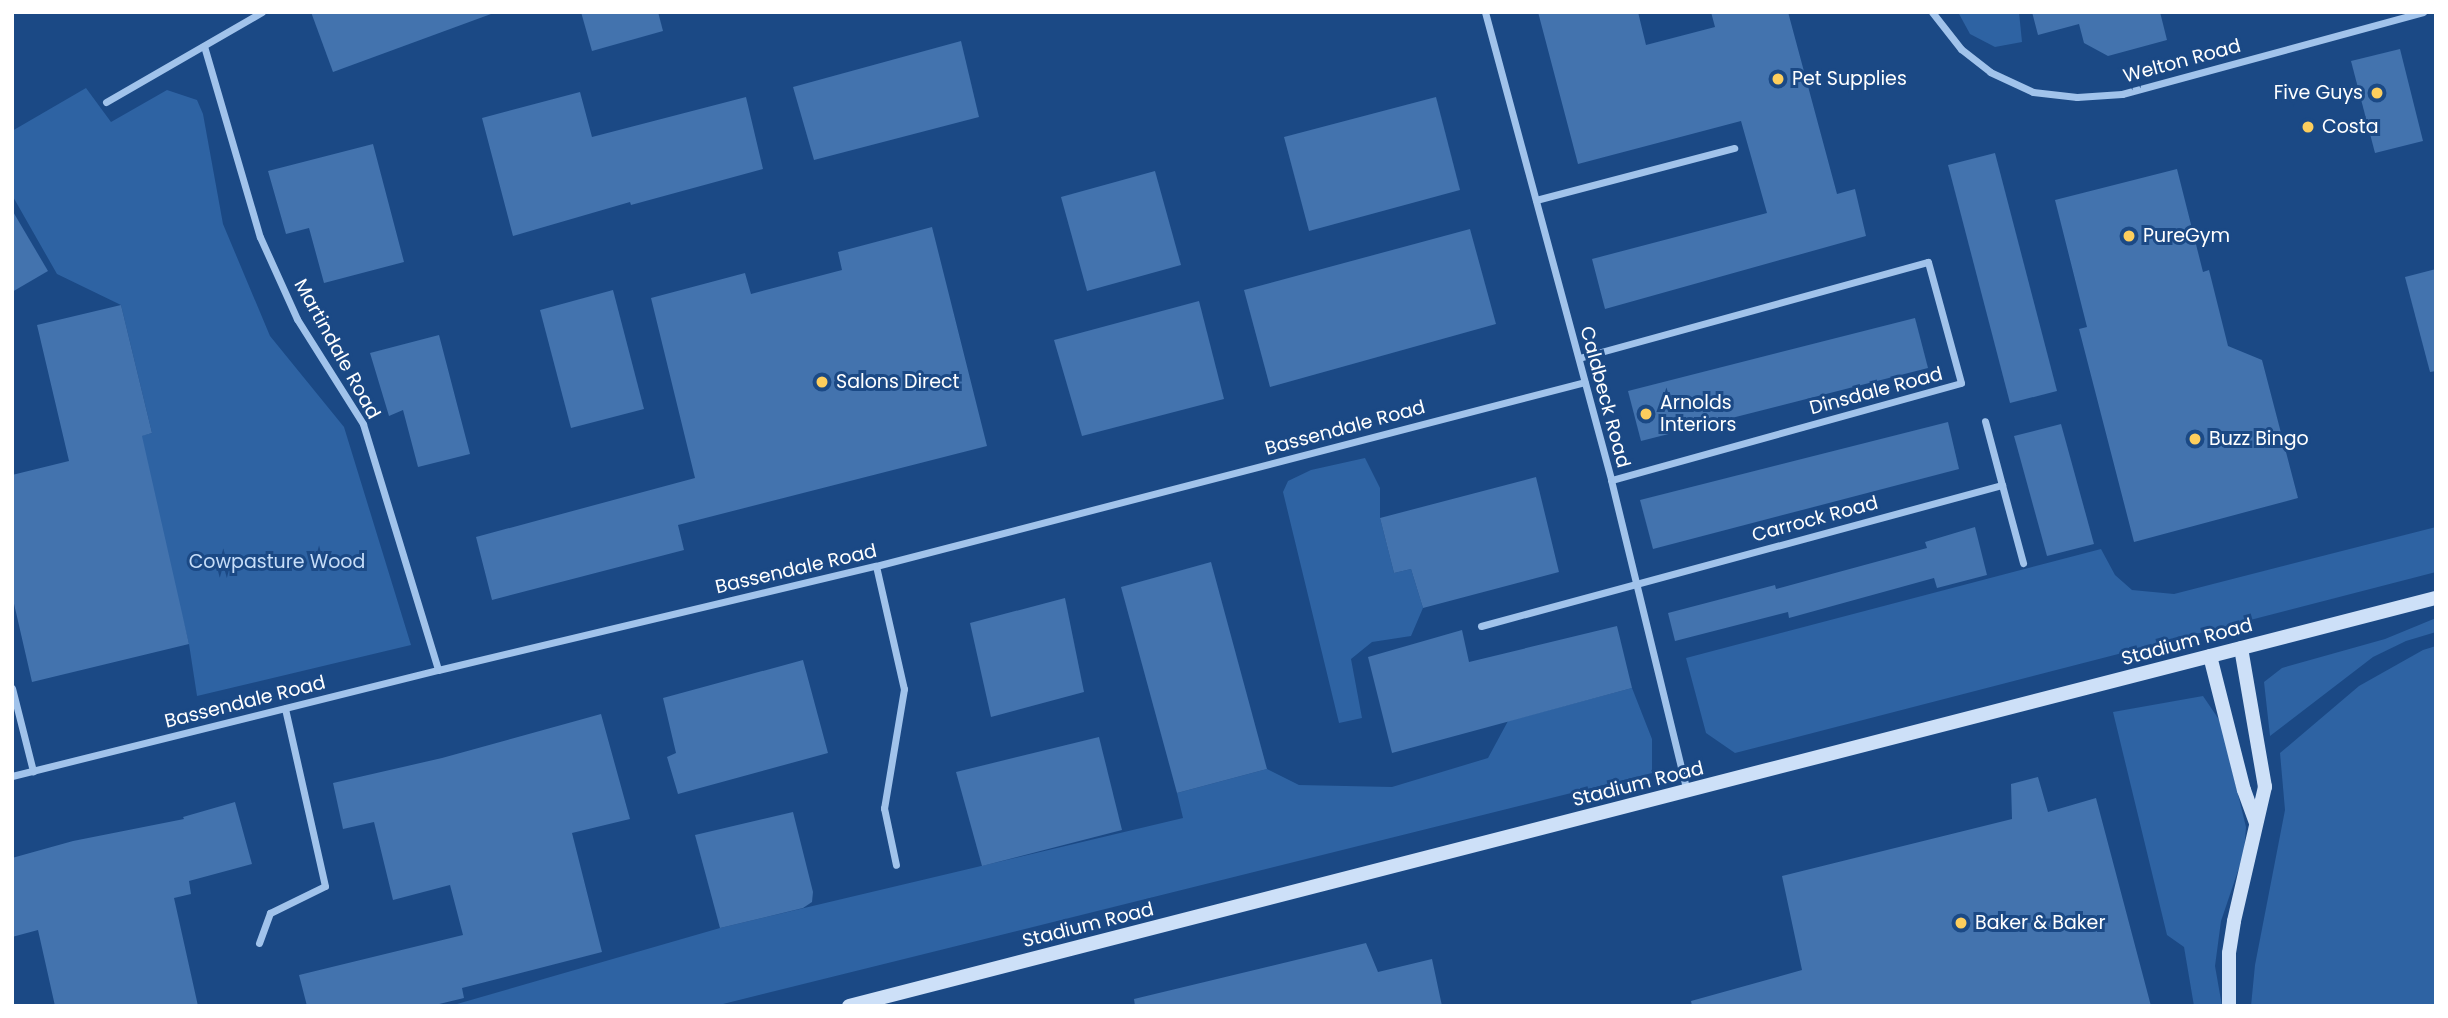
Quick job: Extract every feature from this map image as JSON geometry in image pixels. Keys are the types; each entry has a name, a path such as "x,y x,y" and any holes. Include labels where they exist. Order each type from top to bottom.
{"street":[{"path":"106,102 262,12"},
{"name":"Caldbeck Road","path":"1485,12 1611,480 1688,792"},
{"name":"Welton Road","path":"1932,12 1961,49 1990,72 2033,92 2077,97 2122,94 2423,12"},
{"name":"Martindale Road","path":"204,46 260,237 297,319 363,424 438,670"},
{"path":"1536,200 1734,148"},
{"name":"Dinsdale Road","path":"1578,358 1928,262 1961,383 1611,480"},
{"name":"Bassendale Road","path":"12,776 438,670 876,566 1584,382"},
{"path":"1985,421 2023,563"},
{"name":"Carrock Road","path":"1481,626 2002,485"},
{"path":"876,566 904,688 884,808 896,864"},
{"name":"Stadium Road","path":"849,1006 2436,598"},
{"path":"2229,1006 2229,953 2234,921 2265,787 2241,648"},
{"path":"2210,656 2244,790 2256,824"},
{"path":"12,688 33,771"},
{"path":"259,943 270,913 325,886 285,708"}],"green space":[{"path":"1958,12 2019,12 2022,42 1995,47 1970,34"},
{"name":"Cowpasture Wood","path":"86,88 111,122 167,90 197,100 203,114 223,224 270,336 344,427 411,645 197,696 189,644 137,437 152,433 121,305 57,274 12,195 12,131"},
{"path":"1365,458 1380,488 1380,518 1394,573 1411,569 1423,608 1411,636 1372,642 1351,659 1362,718 1339,723 1283,492 1288,481 1311,470"},
{"path":"2436,527 2436,572 1735,753 1706,733 1686,658 2101,549 2115,575 2132,590 2174,594"},
{"path":"2436,618 2436,632 2406,641 2373,657 2270,736 2264,682 2282,668 2385,639"},
{"path":"2436,646 2436,1006 2251,1006 2255,965 2285,810 2280,753 2359,686 2423,650"},
{"path":"1632,688 1652,739 1652,773 715,1006 450,1006 720,928 1183,818 1177,793 1267,769 1299,785 1392,787 1488,758 1508,721"},
{"path":"2203,696 2220,721 2246,827 2244,853 2221,921 2215,966 2222,1006 2194,1006 2184,947 2167,935 2113,712"}],"building":[{"path":"311,12 491,12 491,14 333,72"},
{"path":"581,12 658,12 663,31 592,51"},
{"path":"1538,12 1638,12 1646,45 1715,27 1711,12 1788,12 1837,194 1855,189 1866,236 1605,309 1592,259 1767,213 1741,121 1578,164"},
{"path":"2032,12 2160,12 2167,40 2108,56 2084,43 2079,24 2038,35"},
{"path":"961,41 979,117 814,160 793,87"},
{"path":"2400,49 2423,141 2375,153 2351,61"},
{"path":"580,92 592,137 746,97 763,169 631,205 630,202 513,236 482,118"},
{"path":"1436,97 1460,190 1309,231 1284,137"},
{"path":"373,144 404,262 324,283 309,228 286,234 268,171"},
{"path":"1995,153 2057,391 2010,403 1948,165"},
{"path":"2177,169 2203,272 2209,270 2228,346 2262,360 2298,498 2134,542 2079,329 2087,327 2055,200"},
{"path":"1155,171 1181,265 1087,291 1061,197"},
{"path":"12,210 48,271 12,292"},
{"path":"932,227 987,446 678,525 684,550 492,600 476,537 695,478 651,298 745,273 751,294 842,270 838,252"},
{"path":"1470,229 1496,324 1270,387 1244,290"},
{"path":"2436,269 2436,371 2430,372 2405,277"},
{"path":"613,290 644,409 571,428 540,310"},
{"path":"1199,301 1224,399 1082,436 1054,340"},
{"path":"121,305 152,433 142,436 189,644 32,682 12,595 12,475 69,461 37,325"},
{"path":"1915,318 1928,368 1641,441 1628,391"},
{"path":"439,335 470,454 418,467 403,410 389,416 370,353"},
{"path":"1948,422 1959,469 1653,549 1640,500"},
{"path":"2061,424 2094,544 2047,556 2014,436"},
{"path":"1536,477 1559,572 1423,608 1411,569 1394,573 1380,518"},
{"path":"1975,527 1987,575 1937,588 1934,578 1789,618 1788,612 1675,641 1668,613 1775,585 1776,589 1927,548 1925,542"},
{"path":"1211,562 1267,769 1177,793 1121,587"},
{"path":"1065,598 1084,692 991,717 970,623"},
{"path":"1617,626 1632,688 1392,753 1368,657 1462,630 1469,662"},
{"path":"803,660 828,753 678,794 667,757 676,753 663,698"},
{"path":"601,714 630,819 572,833 602,952 462,988 464,998 431,1006 307,1006 299,975 463,935 450,885 393,900 374,822 343,829 333,783 442,758"},
{"path":"1099,737 1122,830 982,866 956,772"},
{"name":"Baker & Baker","path":"2038,777 2048,812 2096,798 2151,1006 1692,1006 1691,1001 1802,970 1782,876 2012,819 2011,784"},
{"path":"235,802 252,864 189,881 191,894 174,898 198,1006 55,1006 38,930 12,937 12,858 73,841 184,819 183,817"},
{"path":"793,812 813,892 812,902 803,908 720,928 695,835"},
{"path":"1366,943 1378,972 1432,959 1442,1006 1135,1006 1134,999"}],"place":[{"name":"Pet Supplies","path":"1778,79"},
{"name":"Five Guys","path":"2377,93"},
{"name":"Costa","path":"2308,127"},
{"name":"PureGym","path":"2129,236"},
{"name":"Salons Direct","path":"822,382"},
{"name":"Arnolds Interiors","path":"1646,414"},
{"name":"Buzz Bingo","path":"2195,439"},
{"name":"Baker & Baker","path":"1961,923"}]}
